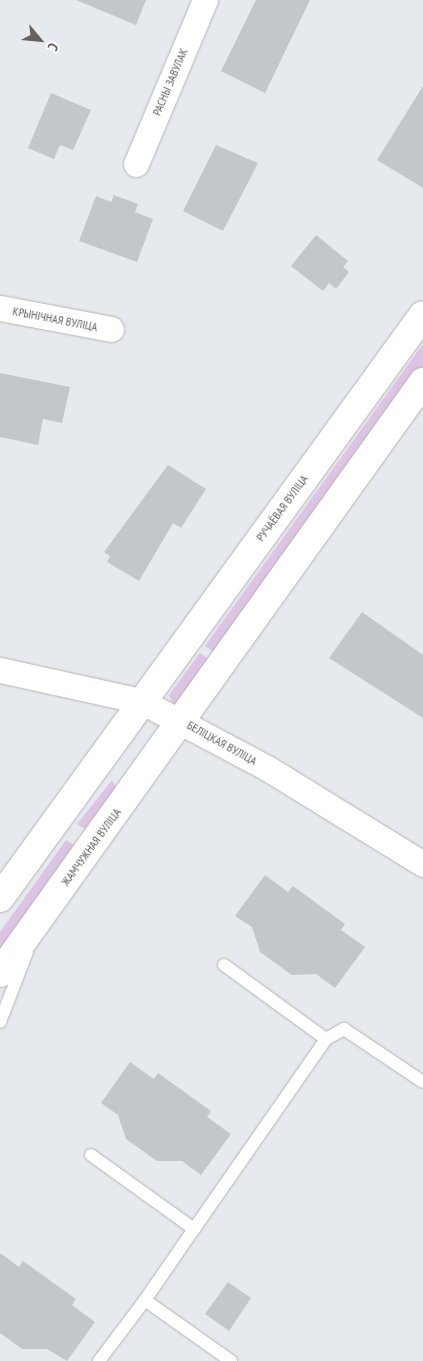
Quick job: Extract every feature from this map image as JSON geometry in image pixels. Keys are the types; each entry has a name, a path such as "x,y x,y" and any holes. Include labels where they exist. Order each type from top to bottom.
{"main road":[{"name":"РУЧАЁВАЯ ВУЛІЦА","path":"141,701 423,315"},
{"path":"183,721 423,382"},
{"path":"0,898 141,701"},
{"name":"ЖАМЧУЖНАЯ ВУЛІЦА","path":"0,973 183,721"}],"street":[{"name":"РАСНЫ ЗАВУЛАК","path":"136,164 205,0"},
{"name":"КРЫНІЧНАЯ ВУЛІЦА","path":"0,308 111,329"},
{"name":"БЕЛІЦКАЯ ВУЛІЦА","path":"0,670 141,701 183,721 423,864"}],"lane":[{"path":"0,1022 41,916"},
{"path":"224,965 326,1039"},
{"path":"99,1361 145,1300 326,1039 344,1028 423,1082"},
{"path":"91,1155 194,1228"},
{"path":"145,1300 231,1361"}],"shaded area":[{"path":"423,344 423,368 217,654 205,646"},
{"path":"200,653 212,661 174,706 169,695"},
{"path":"112,780 116,787 85,829 77,824"},
{"path":"66,840 74,845 0,950 0,932"}],"building":[{"path":"76,0 146,0 136,25"},
{"path":"256,0 310,0 265,93 221,71"},
{"path":"423,86 423,188 377,160"},
{"path":"51,93 91,110 73,150 60,145 54,159 28,148"},
{"path":"216,145 258,163 223,231 183,211"},
{"path":"114,195 138,204 135,212 153,219 137,262 79,241 96,196 111,202"},
{"path":"316,235 348,261 343,267 349,272 336,289 329,283 323,291 291,266"},
{"path":"0,373 70,387 62,423 43,419 38,445 0,437"},
{"path":"168,465 206,489 181,528 173,523 139,581 107,562 110,556 104,552"},
{"path":"362,612 423,655 423,718 329,658"},
{"path":"265,875 288,892 293,886 345,924 341,930 365,947 335,988 316,974 292,975 260,952 252,927 235,916"},
{"path":"130,1062 154,1079 158,1073 211,1111 207,1117 231,1134 201,1175 182,1161 157,1161 126,1139 118,1115 101,1103"},
{"path":"0,1253 19,1267 23,1261 76,1299 72,1305 95,1322 67,1361 47,1349 22,1349 0,1333"},
{"path":"228,1282 251,1298 229,1331 205,1314"}]}
